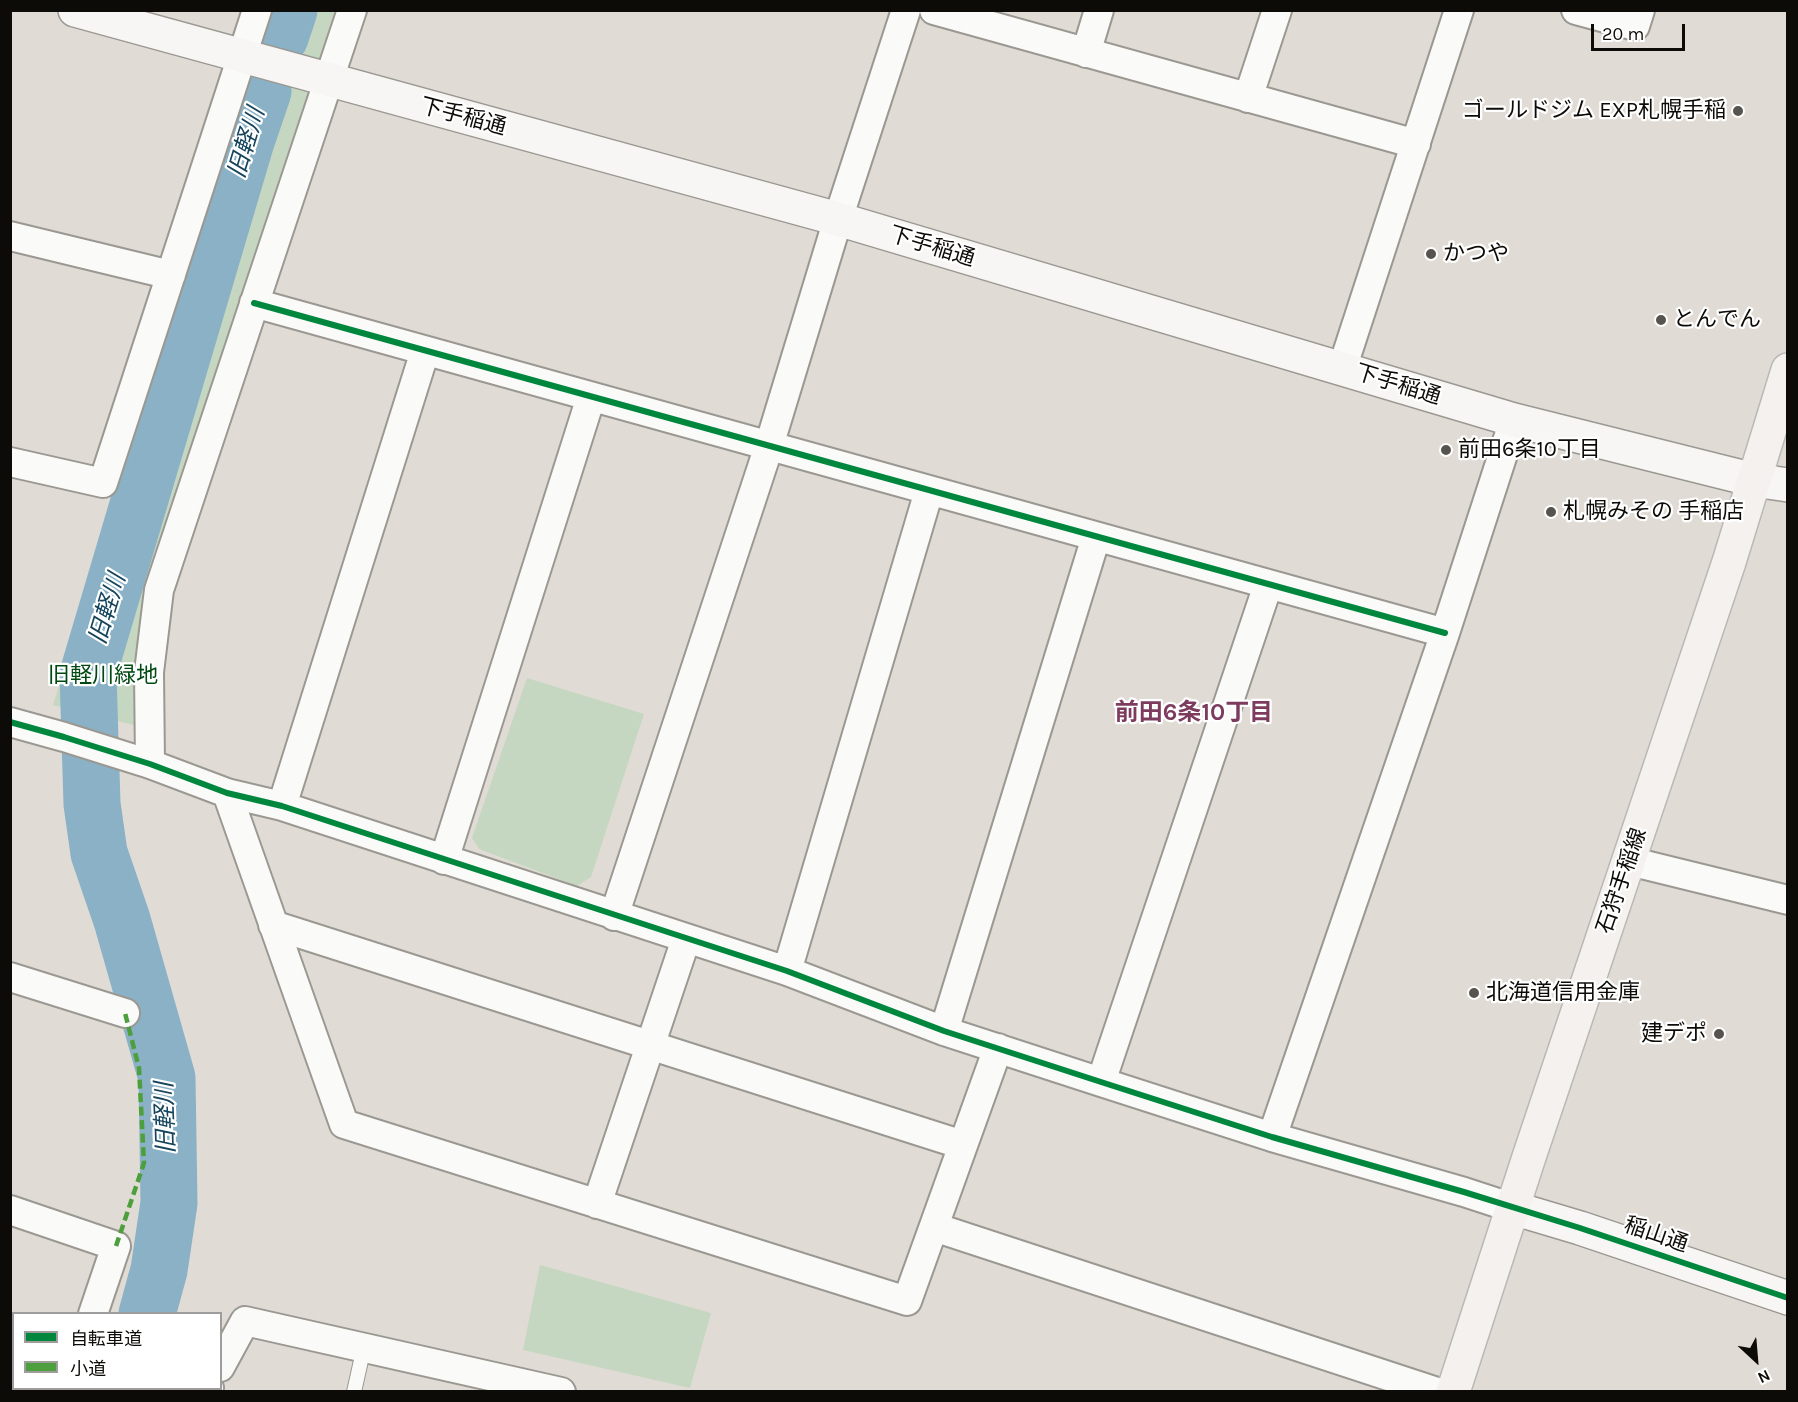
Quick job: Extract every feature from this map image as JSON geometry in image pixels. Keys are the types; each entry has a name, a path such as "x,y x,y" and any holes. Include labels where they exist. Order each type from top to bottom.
{"main road":[{"name":"下手稲通","path":"75,10 838,219 1514,420 1754,480 1788,485"},
{"name":"石狩手稲線","path":"1453,1392 1725,573 1788,369"},
{"name":"稲山通","path":"1513,1208 1580,1228 1788,1298"}],"street":[{"path":"10,462 103,483 258,10"},
{"path":"140,761 159,590 352,10"},
{"path":"614,916 769,446 838,219 906,10"},
{"path":"934,10 1416,144"},
{"path":"1086,53 1099,10"},
{"path":"1248,98 1276,10"},
{"path":"1342,369 1459,10"},
{"path":"1576,10 1635,26 1640,10"},
{"path":"10,236 171,275"},
{"path":"254,303 1445,633"},
{"path":"282,806 425,351"},
{"path":"444,860 591,397"},
{"path":"1272,1137 1445,633 1514,420"},
{"path":"788,971 929,491"},
{"path":"944,1031 1096,537"},
{"path":"1101,1082 1268,585"},
{"path":"10,723 140,761 227,792 282,806 788,971 944,1031 1101,1082 1272,1137 1513,1208"},
{"path":"227,792 344,1124 907,1301 998,1048"},
{"path":"1629,861 1788,900"},
{"path":"273,925 963,1145"},
{"path":"597,1204 686,939"},
{"path":"10,977 125,1013"},
{"path":"10,1210 116,1246 94,1312"},
{"path":"934,1227 1437,1392"},
{"path":"222,1363 245,1321 561,1392"}],"lane":[{"path":"354,1392 364,1347"}],"green space":[{"name":"旧軽川緑地","path":"273,11 343,11 148,603 142,727 53,705"},
{"path":"527,678 644,714 591,877 577,886 479,849 472,838"},
{"path":"540,1265 711,1313 690,1388 523,1350"}],"waterway":[{"name":"旧軽川","path":"280,37 289,10"},
{"name":"旧軽川","path":"148,1312 159,1270 169,1203 167,1078 122,920 99,853 92,804 88,674 246,141 263,91"}],"marked path":[{"path":"116,1246 144,1163 139,1068 125,1013"}],"cycle path":[{"path":"254,303 1445,633"},
{"path":"10,722 150,764 227,793 282,806 787,971 944,1031 1101,1082 1272,1137 1580,1228 1788,1298"}],"place":[{"name":"ゴールドジム EXP札幌手稲","path":"1738,111"},
{"name":"かつや","path":"1431,254"},
{"name":"とんでん","path":"1661,320"},
{"name":"前田6条10丁目","path":"1446,450"},
{"name":"札幌みその 手稲店","path":"1551,512"},
{"name":"北海道信用金庫","path":"1474,993"},
{"name":"建デポ","path":"1719,1034"}],"district":[{"name":"前田6条10丁目","path":"1194,713"}]}
